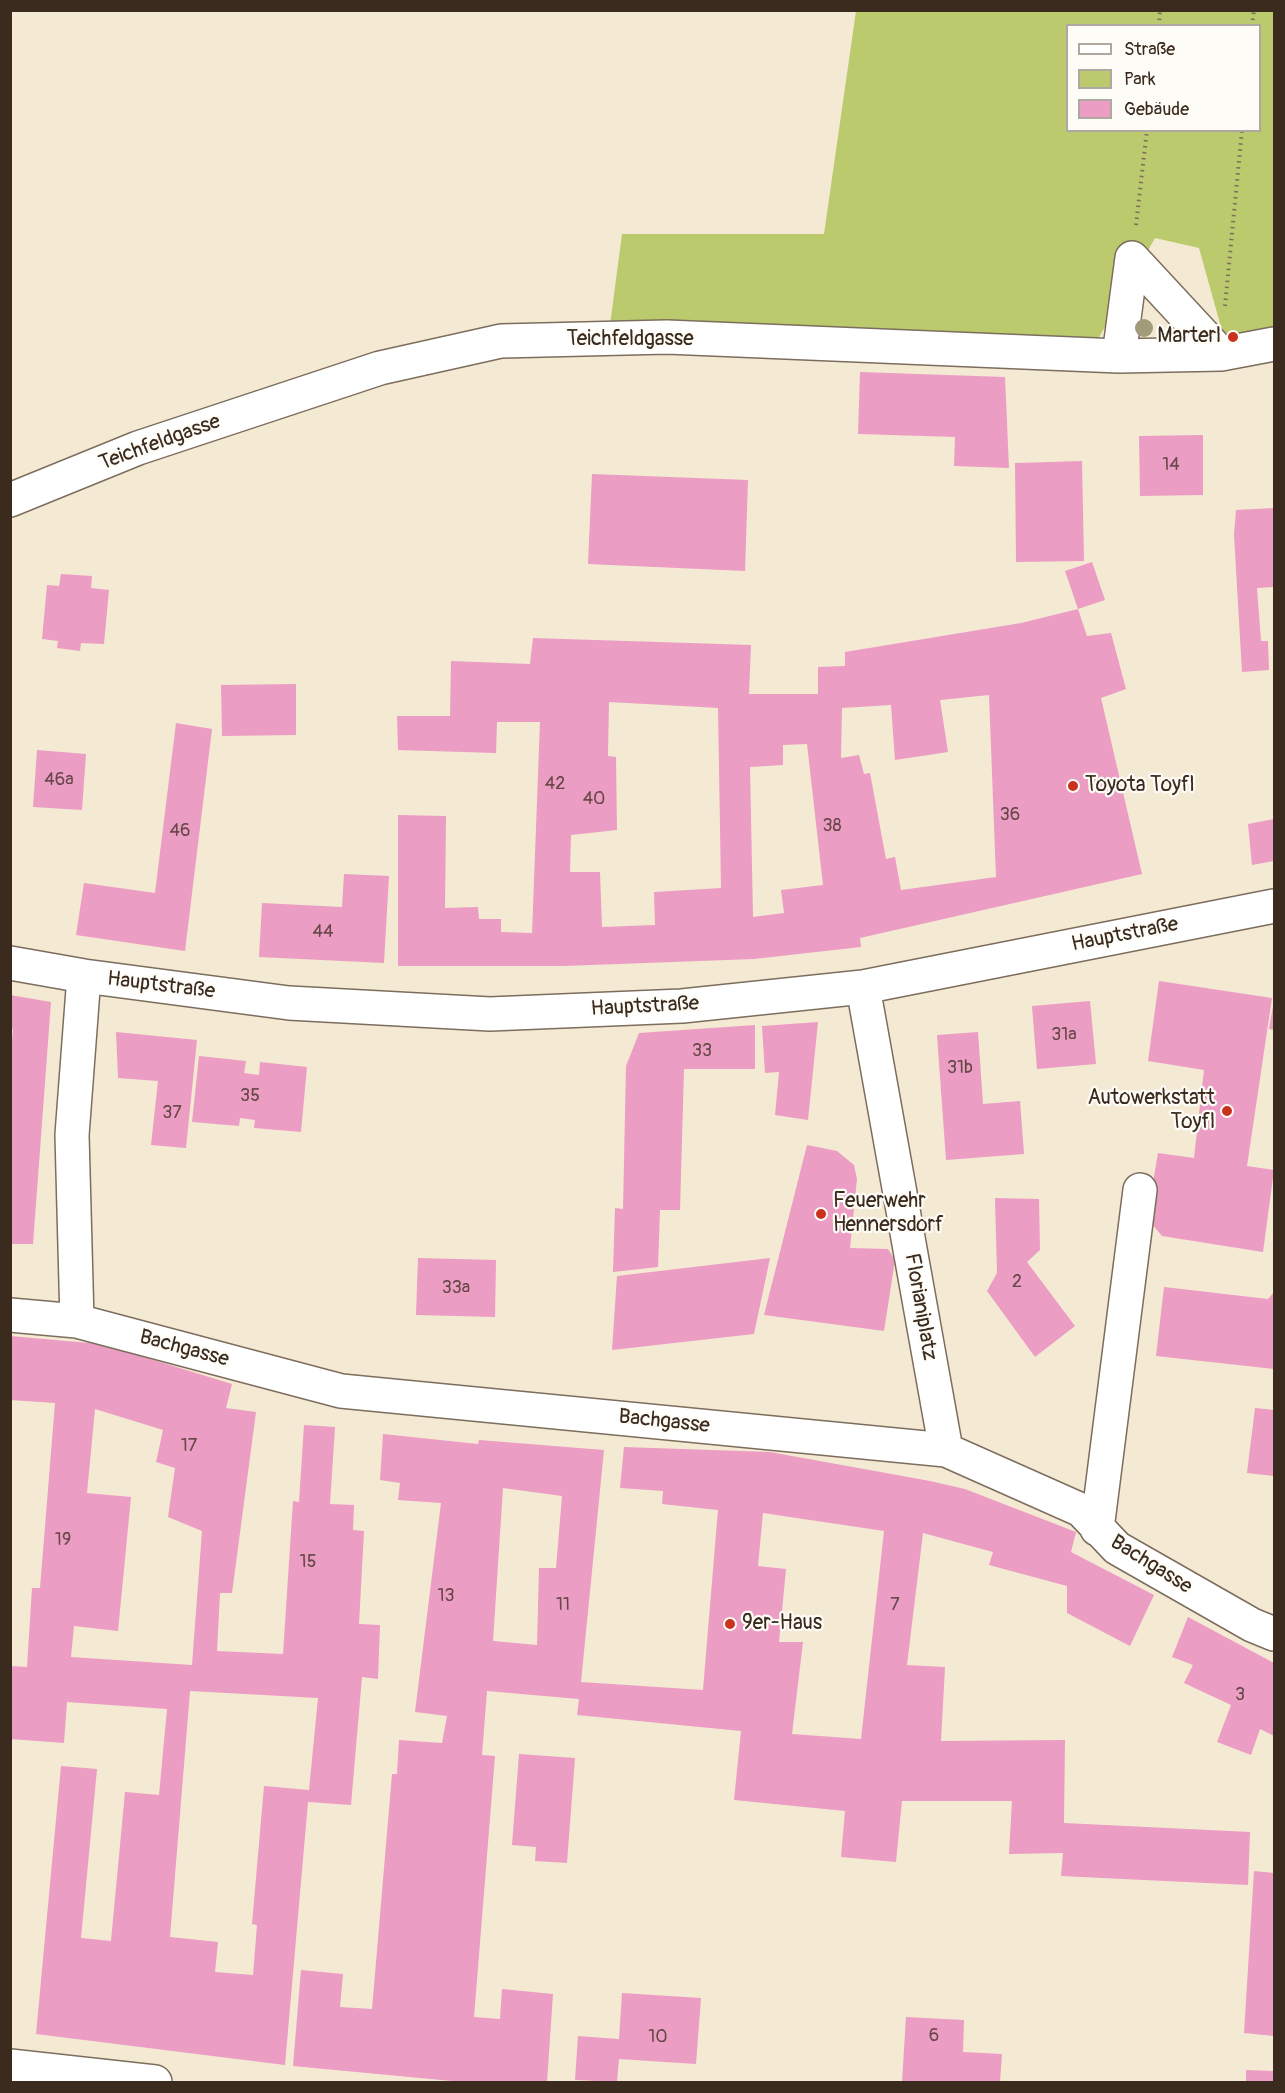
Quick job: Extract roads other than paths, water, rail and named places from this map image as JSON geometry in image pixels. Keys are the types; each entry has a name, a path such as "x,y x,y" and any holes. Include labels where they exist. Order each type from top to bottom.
{"street":[{"path":"1119,356 1132,258 1221,354"},
{"name":"Teichfeldgasse","path":"10,500 138,448 380,368 501,341 667,338 1119,356 1221,354 1275,344"},
{"name":"Hauptstraße","path":"10,963 84,976 289,1003 490,1014 682,1006 862,987 1275,906"},
{"path":"77,1321 72,1135 84,976"},
{"name":"Florianiplatz","path":"862,987 946,1450"},
{"path":"1097,1529 1140,1190"},
{"name":"Bachgasse","path":"10,1315 77,1321 341,1391 946,1450 1082,1510 1097,1529 1117,1548 1252,1625 1275,1634"},
{"path":"10,2067 155,2082"}],"place":[{"name":"Marterl","path":"1233,337"},
{"name":"Toyota Toyfl","path":"1073,786"},
{"name":"Autowerkstatt Toyfl","path":"1227,1111"},
{"name":"Feuerwehr Hennersdorf","path":"821,1214"},
{"name":"9er-Haus","path":"730,1624"}]}
